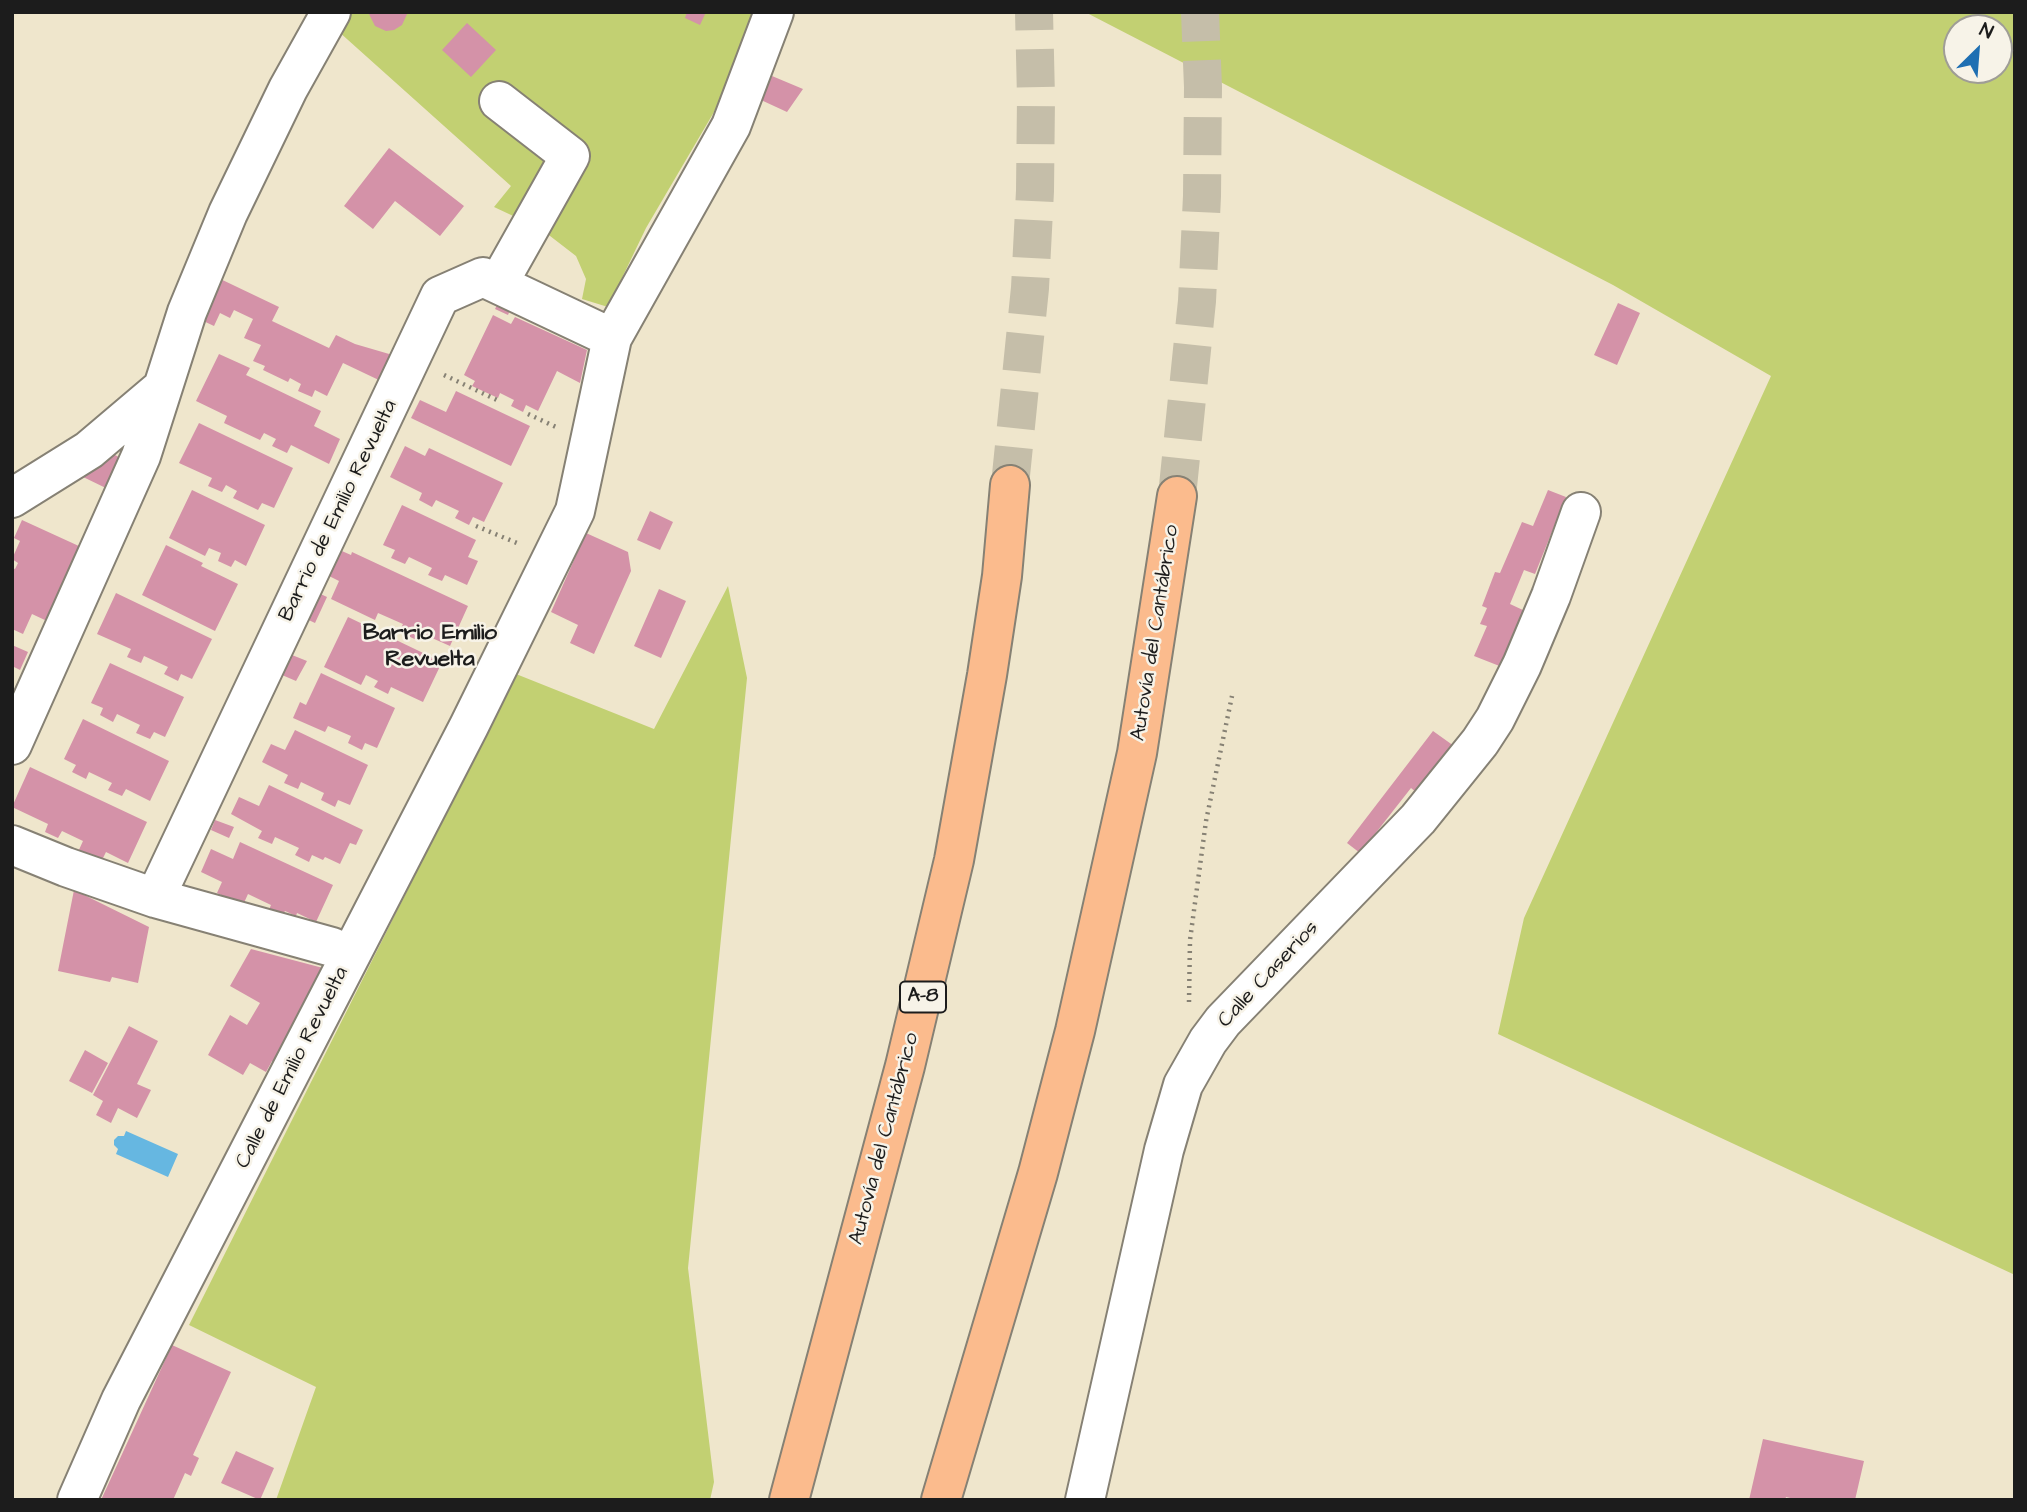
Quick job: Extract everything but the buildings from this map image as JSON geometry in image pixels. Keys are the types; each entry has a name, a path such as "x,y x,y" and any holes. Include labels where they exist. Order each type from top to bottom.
{"highway":[{"name":"Autovía del Cantábrico","path":"789,1500 909,1054 951,873 973,764 987,675 1002,576 1010,485"},
{"name":"Autovía del Cantábrico","path":"940,1500 1038,1173 1075,1031 1136,753 1177,496"}],"street":[{"path":"12,745 141,456 187,312 228,213 288,89 331,12"},
{"path":"350,955 469,726 575,510 612,338 731,126 774,12"},
{"path":"498,284 569,156 499,102"},
{"name":"Barrio de Emilio Revuelta","path":"155,898 440,296 483,277 612,338"},
{"path":"12,498 89,450 161,388"},
{"name":"Calle Caserios","path":"1085,1500 1170,1128 1183,1085 1208,1041 1243,998 1418,819 1473,752 1513,687 1551,596 1581,513"},
{"name":"Calle de Emilio Revuelta","path":"12,845 155,898 332,947 350,955 121,1400 77,1500"}],"path":[{"path":"411,359 497,400"},
{"path":"1195,1063 1188,995 1190,940 1206,821 1232,696"}],"green space":[{"path":"351,12 757,12 714,112 646,228 608,307 582,299 586,279 576,256 541,229 494,207 511,186 338,31"},
{"path":"1085,12 2015,12 2015,1275 1498,1034 1524,918 1771,376 1613,285"},
{"path":"728,586 747,678 688,1268 714,1482 710,1500 276,1500 316,1387 189,1325 516,674 654,729"}],"water":[{"path":"126,1131 178,1154 168,1177 116,1154 118,1149 114,1140 118,1136 124,1136"}],"tunnel":[{"path":"1010,485 1030,288 1035,191 1034,12"},
{"path":"1177,496 1197,301 1202,196 1203,87 1200,12"}],"district":[{"name":"Barrio Emilio Revuelta","path":"430,647"}]}
